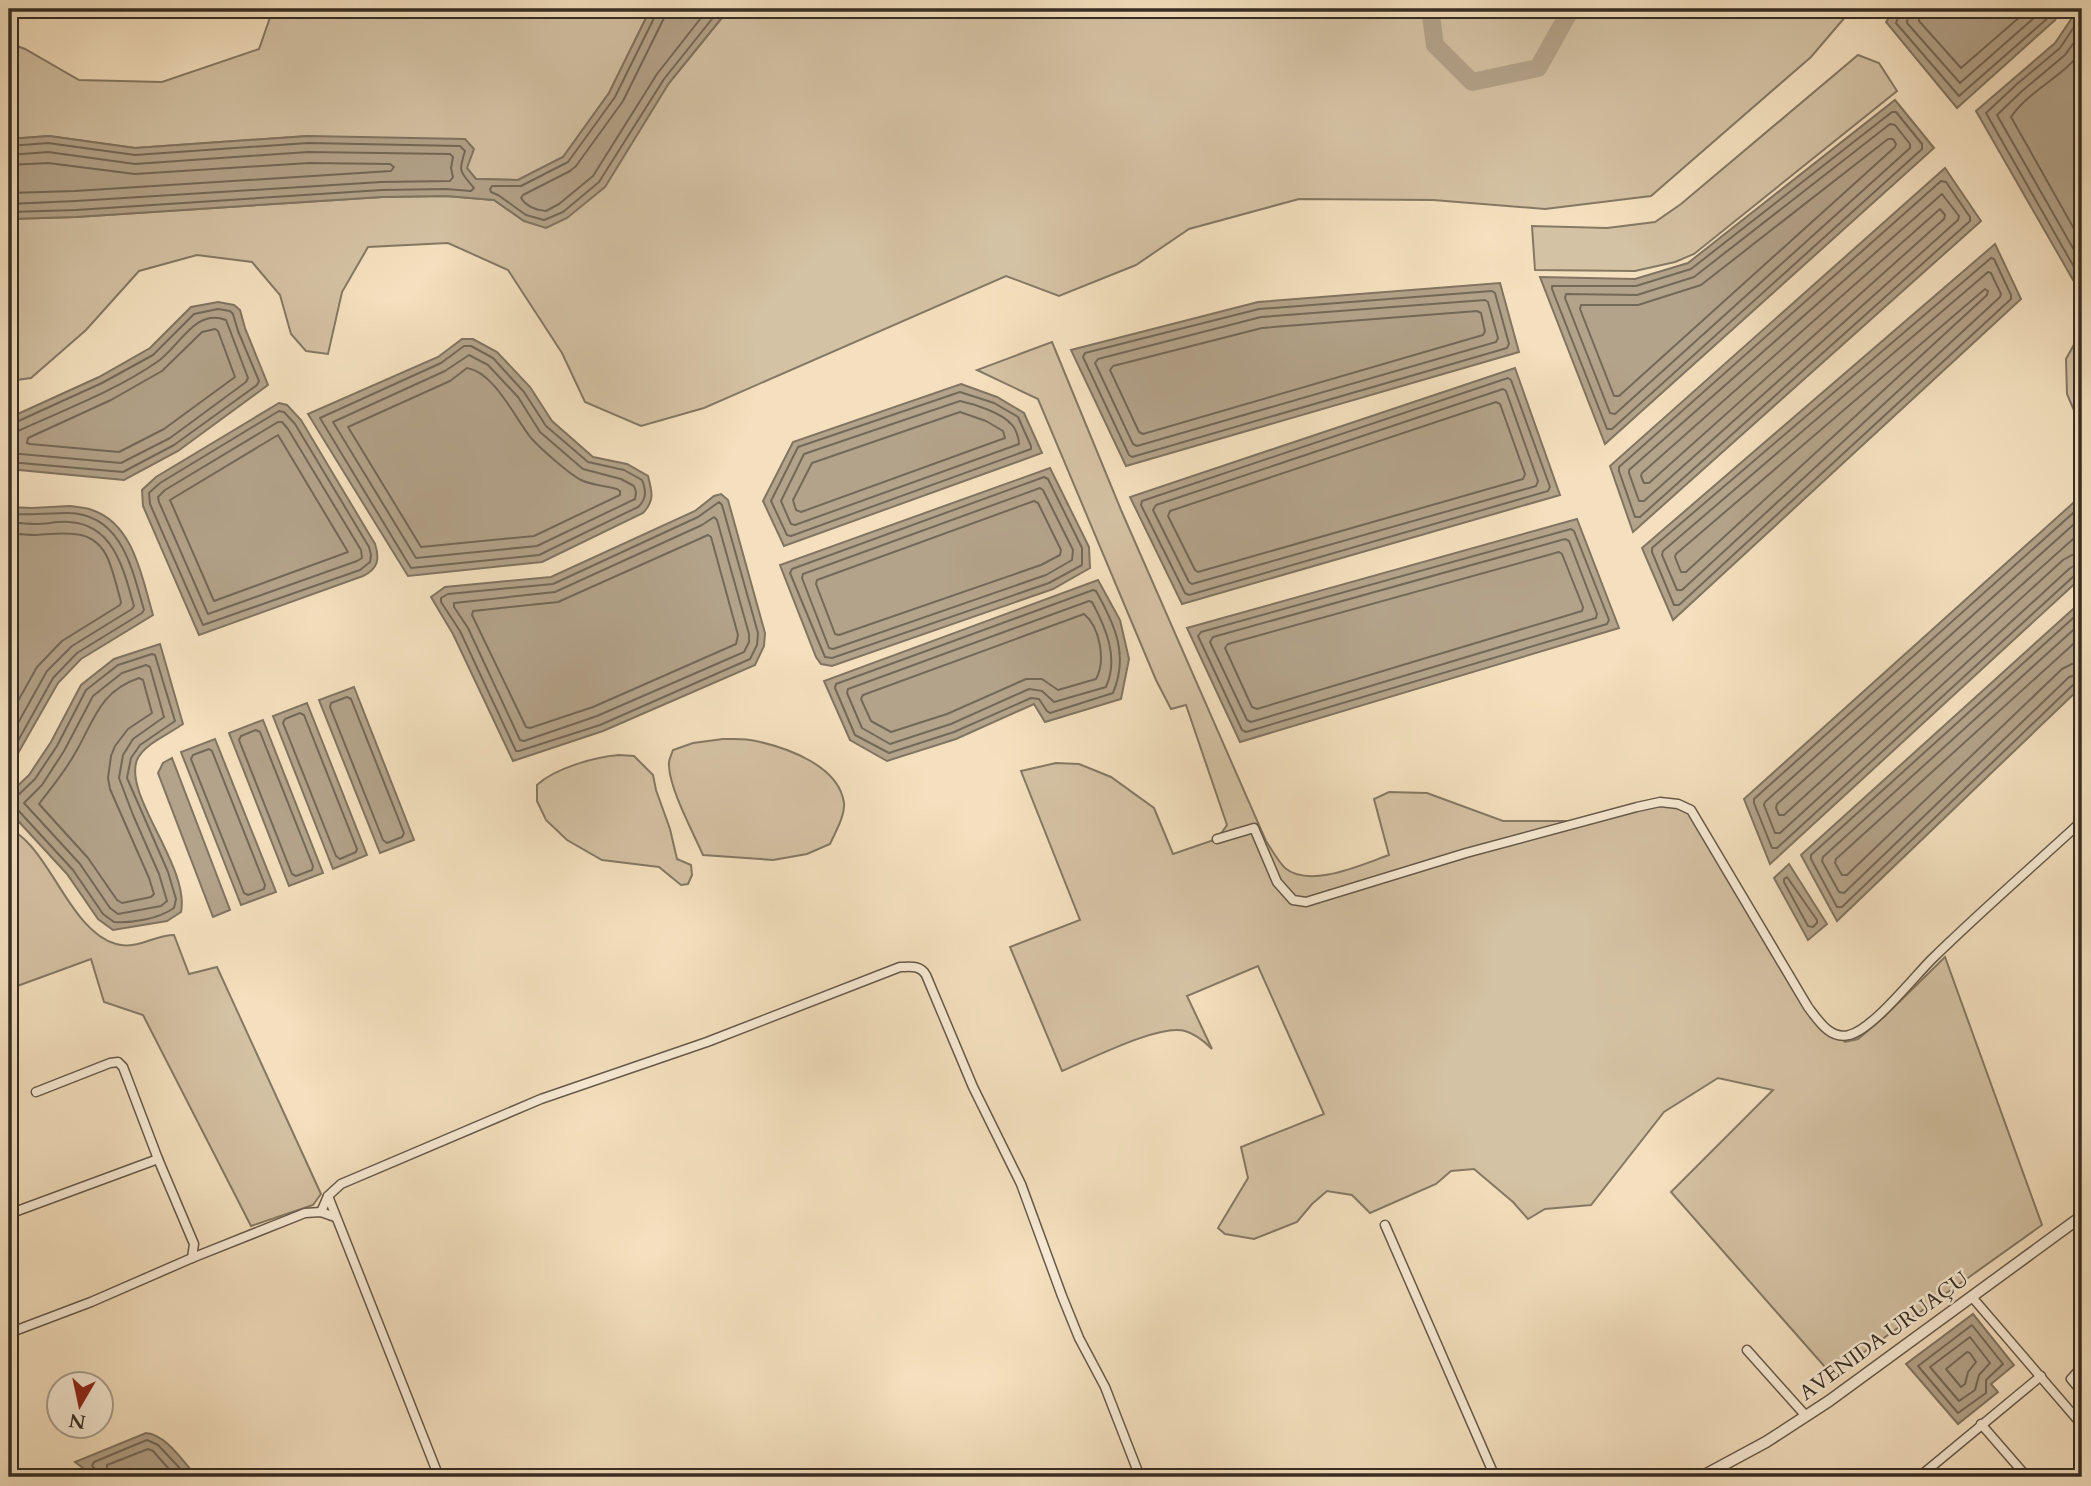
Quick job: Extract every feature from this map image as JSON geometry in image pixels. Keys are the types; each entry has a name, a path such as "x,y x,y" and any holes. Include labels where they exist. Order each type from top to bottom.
{"street":[{"path":"1217,839 1254,828 1277,882 1293,900 1306,902 1466,853 1611,814 1660,802 1678,804 1691,810 1808,1007 1822,1026 1839,1036 1846,1036 1856,1033 1878,1016 1933,958 2082,821"},
{"path":"321,1212 328,1196 341,1184 541,1099 707,1042 900,967 917,967 926,975 974,1087 1021,1184 1066,1307 1105,1387 1140,1477"},
{"path":"36,1092 118,1062 123,1067 194,1244 192,1258"},
{"path":"9,1214 158,1159"},
{"path":"328,1196 439,1477"},
{"path":"9,1333 305,1213 321,1212 335,1217"},
{"name":"AVENIDA URUAÇU","path":"1701,1477 1766,1442 1829,1401 2082,1216"},
{"path":"1385,1225 1495,1477"},
{"path":"194,1244 213,1250"},
{"path":"1972,1297 2082,1425"},
{"path":"1747,1350 1806,1416"},
{"path":"2082,1367 2071,1378 2082,1392"},
{"path":"1925,1475 1981,1424 2041,1376"},
{"path":"1981,1424 2027,1477"}],"shaded area":[{"path":"273,9 653,9 649,12 609,93 563,157 518,180 476,179 466,168 308,136 135,148 49,136 9,139 9,43 25,49 79,80 162,82 259,49"},
{"path":"729,9 1852,9 1811,57 1651,196 1545,209 1433,200 1299,199 1189,229 1136,265 1059,296 1006,276 704,408 641,426 585,402 562,353 508,270 448,243 368,247 342,292 328,354 306,351 291,334 280,295 252,262 197,255 139,271 86,330 31,378 9,381 9,219 382,197 446,196 494,200 524,221 669,83"},
{"path":"1858,55 1879,63 1897,91 1694,254 1675,262 1635,271 1535,270 1532,226 1607,228 1655,222 1681,204"},
{"path":"2082,330 2082,429 2067,394 2066,359"},
{"path":"1052,342 1121,510 1266,841 1285,868 1296,874 1322,875 1351,869 1389,855 1374,799 1389,792 1427,793 1503,821 1585,821 1660,802 1691,810 1808,1007 1845,1042 1858,1039 1945,957 2042,1225 1832,1375 1671,1192 1773,1090 1718,1078 1664,1112 1591,1205 1545,1209 1528,1219 1513,1202 1474,1169 1451,1171 1436,1184 1370,1213 1352,1195 1327,1191 1297,1222 1254,1239 1225,1234 1218,1228 1248,1178 1241,1147 1324,1114 1258,966 1187,996 1212,1049 1193,1034 1173,1030 1141,1038 1062,1071 1010,947 1080,920 1021,771 1056,763 1079,764 1111,777 1154,808 1173,854 1217,839 1227,825 1186,705 1171,709 1156,680 1038,399 977,370"},
{"path":"723,739 752,740 783,748 810,761 833,779 840,790 844,808 830,844 807,854 773,860 703,855 678,799 670,776 669,762 673,750 693,743"},
{"path":"619,755 634,756 653,775 677,859 691,865 692,875 688,884 681,885 659,867 602,860 567,840 546,820 537,801 537,785 554,773 576,764"},
{"path":"9,826 39,856 78,915 102,938 116,944 131,945 174,935 189,974 217,967 321,1194 313,1205 251,1226 143,1015 104,1002 91,959 9,989"}],"water":[{"path":"653,9 729,9 669,83 605,187 567,218 546,228 524,221 494,200 446,196 382,197 9,219 9,139 49,136 135,148 308,136 465,139 474,149 467,168 476,179 518,180 563,157 609,93 649,12"},
{"path":"1895,9 2062,9 2055,20 1957,108 1886,22"},
{"path":"2078,9 2082,9 2080,292 1976,111 2055,43"},
{"path":"1895,100 1934,148 1605,444 1540,277 1635,279 1688,263"},
{"path":"1945,168 1981,221 1633,532 1610,466"},
{"path":"1995,244 2021,299 1673,620 1642,548"},
{"path":"1500,283 1519,352 1126,466 1071,350 1258,302"},
{"path":"218,302 234,305 240,310 268,385 178,451 124,480 9,469 9,418 99,377 150,348 191,307"},
{"path":"462,339 473,339 497,352 530,387 552,421 593,457 627,464 648,476 652,496 643,513 542,562 408,576 308,414 438,357"},
{"path":"1515,368 1560,495 1182,604 1130,497"},
{"path":"961,384 997,397 1024,413 1042,453 784,546 763,501 793,442"},
{"path":"279,403 287,405 301,420 375,544 376,563 372,570 363,576 199,635 143,506 142,490 156,477"},
{"path":"1050,468 1089,547 1090,568 1053,589 832,666 821,664 780,565"},
{"path":"721,494 728,500 765,633 764,646 755,665 603,731 513,761 453,634 431,597 445,587 551,577 695,511 714,496"},
{"path":"2082,495 2082,577 1770,864 1744,799"},
{"path":"70,506 92,510 118,527 140,569 153,615 81,659 58,683 9,769 9,507"},
{"path":"1577,519 1619,628 1240,742 1187,628"},
{"path":"1098,580 1120,620 1129,659 1121,699 1045,722 1034,704 956,739 887,761 850,740 824,681"},
{"path":"2082,601 2082,686 1837,921 1801,855"},
{"path":"160,644 183,724 140,754 135,775 147,812 176,874 181,894 181,912 167,921 113,930 98,919 67,874 9,811 9,794 29,775 51,742 81,685 114,659"},
{"path":"354,687 414,840 380,853 319,700"},
{"path":"307,703 367,855 333,869 273,716"},
{"path":"263,720 323,873 289,886 229,733"},
{"path":"215,739 276,892 241,905 181,752"},
{"path":"172,758 230,910 213,917 158,773 163,763"},
{"path":"1789,864 1827,924 1808,940 1774,878"},
{"path":"1973,1314 2014,1365 1991,1384 1998,1392 1958,1424 1906,1364"},
{"path":"146,1433 168,1444 197,1477 95,1477 75,1462"}],"waterway":[{"path":"1430,9 1435,45 1472,82 1538,68 1571,9"}]}
